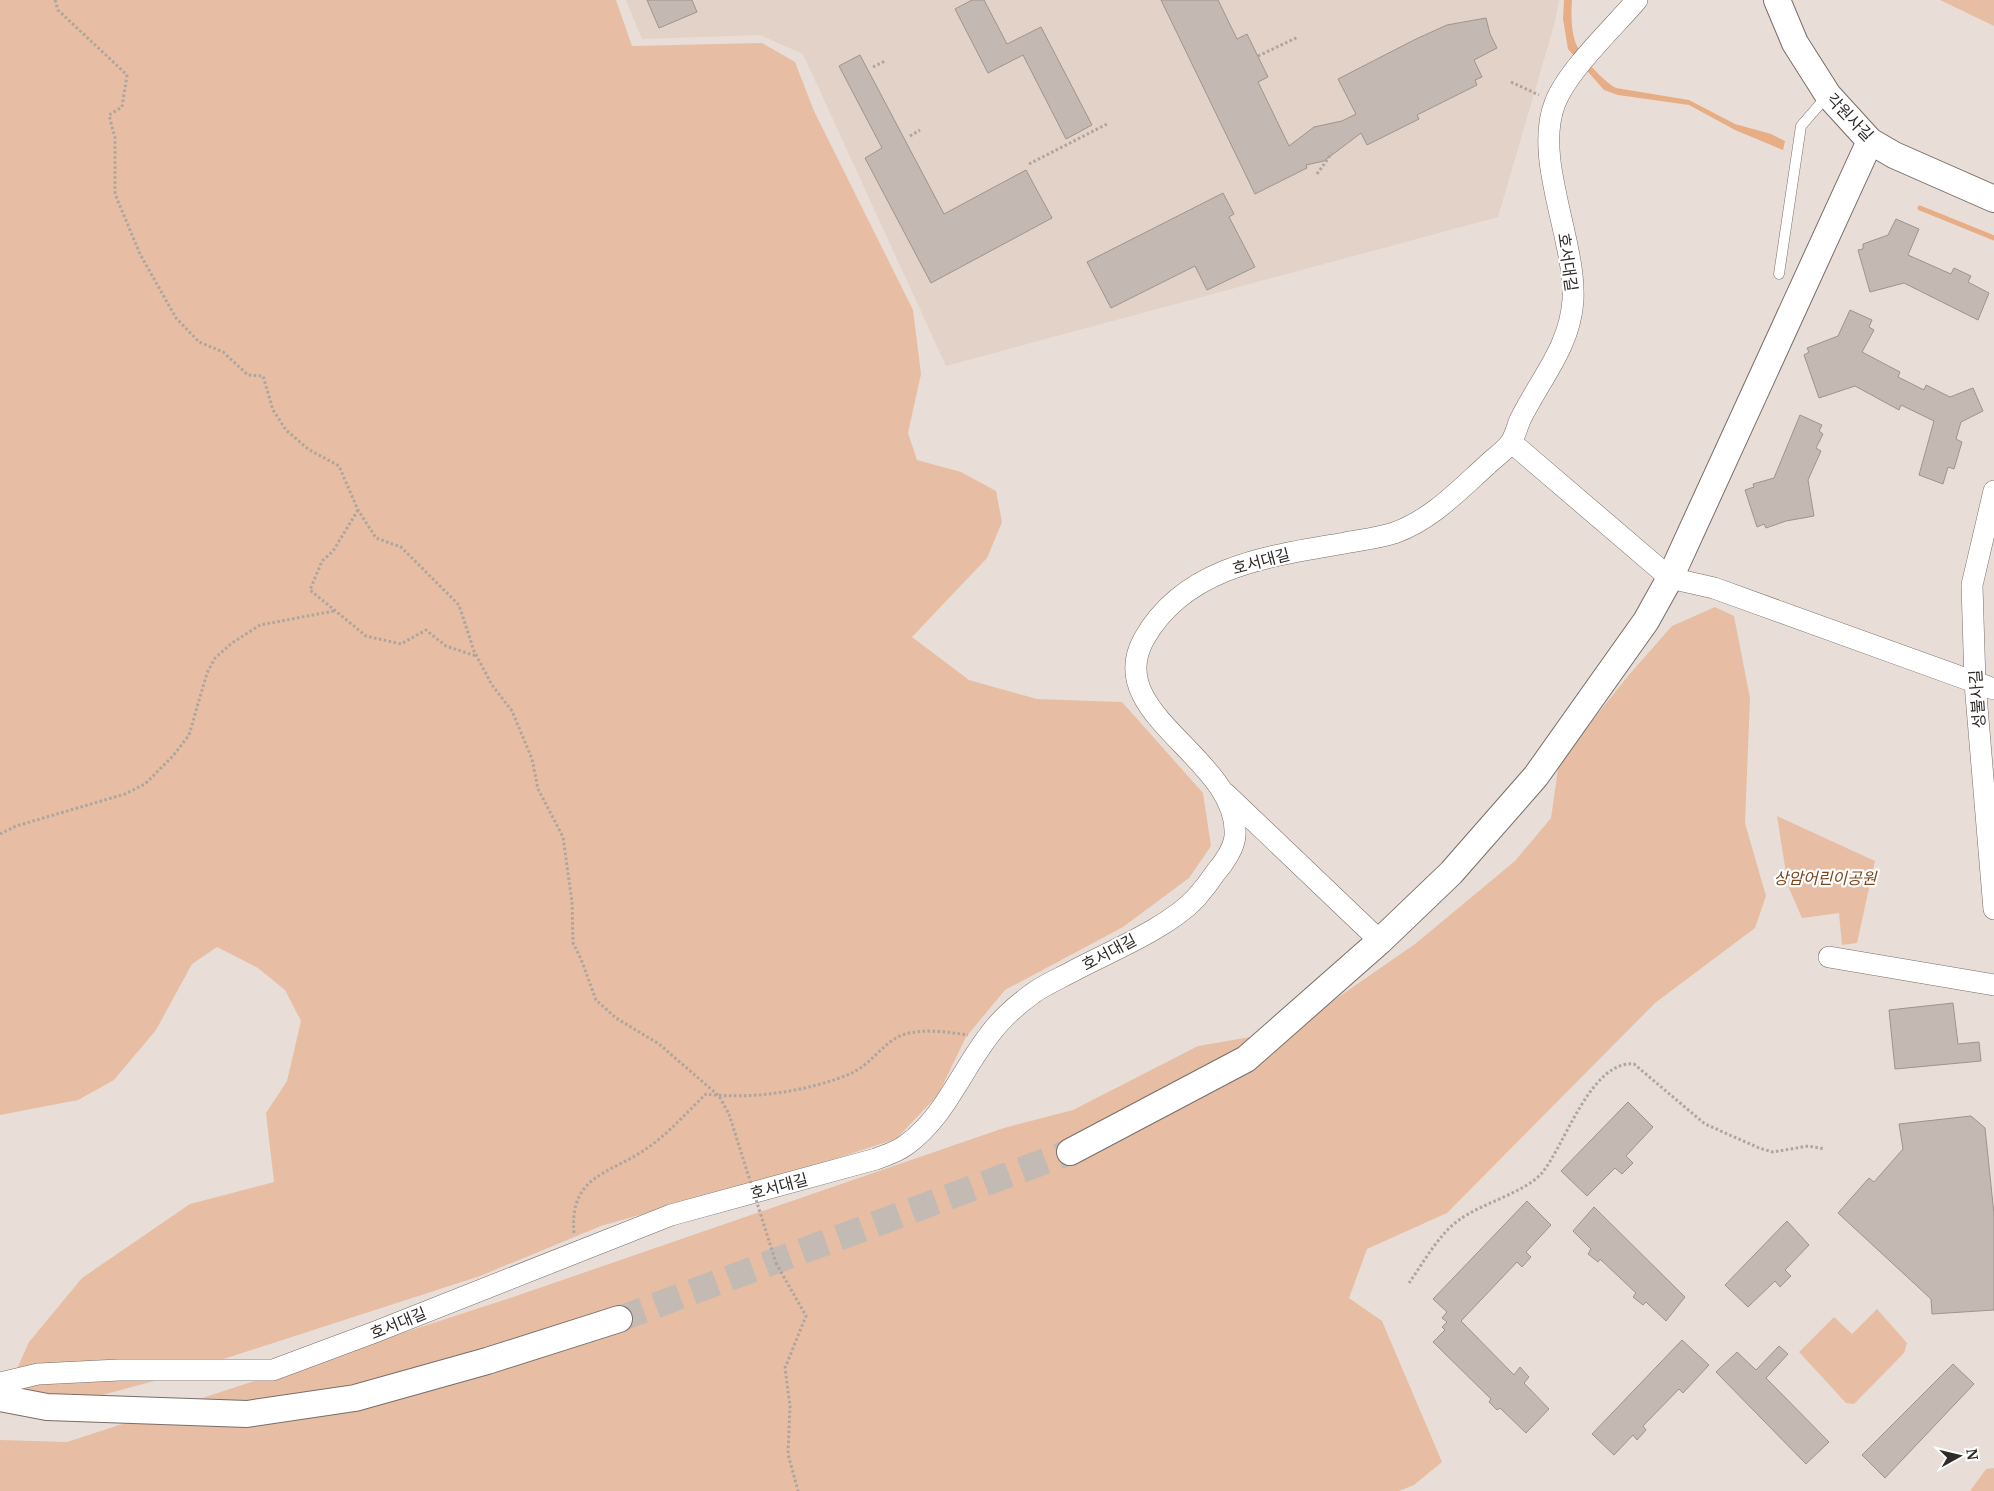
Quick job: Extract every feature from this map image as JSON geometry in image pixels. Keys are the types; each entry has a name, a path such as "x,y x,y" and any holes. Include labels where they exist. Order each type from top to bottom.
{"street":[{"name":"호서대길","path":"0,1383 38,1374 119,1370 273,1370 375,1332 671,1215 876,1159 903,1148 942,1109 986,1038 1004,1018 1034,992 1154,929 1194,901 1222,865 1235,840 1232,810 1226,794 1216,778 1158,720 1137,681 1136,662 1141,644 1156,619 1176,598 1206,579 1242,563 1392,534 1417,523 1441,507 1511,442 1521,419 1553,366 1569,327 1573,298 1571,269 1550,151 1553,107 1560,93 1575,72 1637,0"},
{"name":"각원사길","path":"1777,0 1795,43 1828,95 1870,141 1894,155 1994,199"},
{"path":"1070,1152 1246,1059 1380,941 1451,873 1536,776 1646,621 1670,578 1870,141"},
{"path":"1511,442 1670,578 1714,588 1985,686"},
{"name":"성불사길","path":"1994,494 1972,585 1985,686 1994,909"},
{"path":"1226,794 1380,941"},
{"path":"1829,957 1994,984"},
{"path":"0,1398 47,1407 247,1414 355,1398 487,1361 619,1319"}],"lane":[{"path":"1779,274 1801,126 1828,95"}],"path":[{"path":"55,0 58,10 127,75 122,106 109,115 115,138 115,194 140,254 176,318 199,342 223,352 248,375 262,376 274,410 286,430 308,449 339,466 358,510 376,538 401,547 460,605 477,657 492,685 512,711 532,759 538,789 563,837 572,902 573,943 596,1000 616,1018 659,1044 719,1096 729,1114 776,1263 806,1316 785,1368 790,1406 788,1454 798,1491"},
{"path":"1258,56 1298,36"},
{"path":"873,67 885,61"},
{"path":"1511,82 1539,95 1553,107"},
{"path":"1029,164 1109,123"},
{"path":"910,136 920,130"},
{"path":"1317,174 1332,153"},
{"path":"358,510 332,551 322,561 310,590 366,636 401,644 426,630 446,646 477,657"},
{"path":"0,834 16,826 125,794 145,784 173,756 189,735 207,674 215,658 232,643 260,625 334,611"},
{"path":"572,1253 575,1239 573,1220 578,1201 590,1181 605,1170 646,1149 706,1094 719,1096 789,1093 851,1073 871,1062 893,1039 908,1034 949,1032 986,1038"},
{"path":"1409,1283 1438,1241 1458,1221 1516,1191 1541,1174 1593,1088 1615,1067 1624,1063 1634,1064 1706,1124 1759,1148 1773,1152 1808,1146 1825,1150"}],"shaded area":[{"path":"626,0 1559,0 1555,22 1498,217 946,366 803,54 760,35 642,39"},
{"path":"1564,0 1572,0 1572,28 1576,44 1593,68 1611,85 1616,88 1689,100 1735,124 1771,134 1785,141 1783,150 1735,130 1689,105 1618,95 1604,90 1568,49 1563,19"}],"green space":[{"path":"0,0 616,0 632,46 762,43 795,62 814,111 913,310 921,374 908,433 917,460 961,472 996,491 1002,522 987,558 912,637 969,680 1037,699 1122,702 1203,793 1211,846 1189,878 1123,927 1005,990 966,1037 938,1095 896,1139 822,1163 601,1226 480,1276 162,1379 61,1406 25,1403 16,1371 29,1342 82,1278 190,1204 274,1182 266,1113 287,1081 301,1021 285,990 258,968 217,947 192,964 156,1030 114,1080 78,1100 0,1115"},
{"path":"1940,0 1994,0 1994,26"},
{"path":"1715,607 1734,616 1750,698 1745,823 1766,896 1755,928 1655,1003 1447,1213 1367,1249 1349,1298 1382,1321 1442,1462 1414,1485 1399,1491 0,1491 0,1440 67,1442 513,1297 1004,1128 1073,1110 1198,1046 1291,1030 1415,944 1515,861 1551,818 1559,762 1628,676 1672,626"},
{"name":"상암어린이공원","path":"1777,816 1875,861 1857,943 1842,945 1839,913 1802,918 1788,886"},
{"path":"1877,1309 1907,1343 1904,1353 1854,1404 1846,1403 1799,1352 1834,1317 1852,1334"},
{"path":"1994,1468 1994,1491 1970,1491 1986,1469"}],"building":[{"path":"647,0 692,0 697,12 659,28"},
{"path":"972,0 984,0 1007,44 1041,27 1092,125 1066,139 1023,55 988,73 955,9"},
{"path":"1161,0 1218,0 1237,39 1247,34 1268,77 1258,82 1289,146 1314,127 1342,121 1356,114 1338,79 1416,39 1447,25 1486,18 1490,34 1497,48 1474,60 1482,77 1475,80 1477,85 1417,115 1419,119 1367,145 1361,133 1324,161 1306,165 1307,168 1255,194"},
{"path":"860,55 944,214 1026,170 1052,218 931,283 865,158 882,148 839,66"},
{"path":"1223,193 1234,214 1229,217 1255,267 1207,290 1195,266 1111,308 1087,262"},
{"path":"1896,219 1919,229 1908,255 1951,274 1954,268 1971,276 1968,282 1989,293 1978,320 1904,283 1870,292 1858,250 1863,249 1863,244 1888,235"},
{"path":"1850,310 1872,320 1869,327 1874,330 1862,352 1900,372 1898,377 1924,390 1926,385 1950,397 1973,388 1983,411 1961,422 1956,439 1962,442 1954,469 1948,467 1943,484 1919,475 1934,421 1901,405 1899,410 1855,386 1819,398 1804,355 1809,352 1807,348 1838,336"},
{"path":"1800,415 1822,425 1819,431 1823,434 1816,448 1821,451 1808,480 1814,516 1786,521 1766,528 1764,524 1757,527 1745,490 1754,487 1753,484 1774,478"},
{"path":"1953,1003 1958,1044 1979,1042 1981,1061 1895,1069 1889,1010"},
{"path":"1628,1102 1653,1127 1626,1156 1633,1163 1622,1174 1615,1168 1587,1196 1561,1171"},
{"path":"1971,1116 1985,1128 1994,1214 1994,1310 1932,1314 1931,1299 1838,1213 1869,1178 1874,1182 1903,1149 1899,1124"},
{"path":"1527,1201 1551,1225 1526,1252 1531,1257 1522,1267 1517,1262 1461,1321 1514,1375 1520,1367 1529,1377 1524,1383 1549,1409 1526,1433 1500,1408 1497,1410 1489,1402 1491,1399 1433,1342 1445,1330 1442,1327 1447,1322 1442,1318 1447,1312 1433,1299"},
{"path":"1594,1207 1685,1297 1666,1321 1646,1302 1643,1305 1633,1297 1636,1293 1600,1259 1598,1262 1588,1254 1591,1249 1573,1231"},
{"path":"1787,1221 1809,1245 1785,1270 1791,1276 1780,1287 1775,1281 1748,1307 1725,1285"},
{"path":"1682,1340 1709,1365 1683,1393 1679,1389 1643,1426 1646,1430 1637,1440 1633,1435 1614,1455 1592,1434"},
{"path":"1779,1346 1788,1354 1766,1378 1829,1442 1806,1464 1716,1372 1737,1352 1756,1370"},
{"path":"1953,1364 1974,1384 1885,1478 1862,1455"}],"waterway":[{"path":"1920,208 1994,238"}],"tunnel":[{"path":"619,1319 1070,1152"}]}
